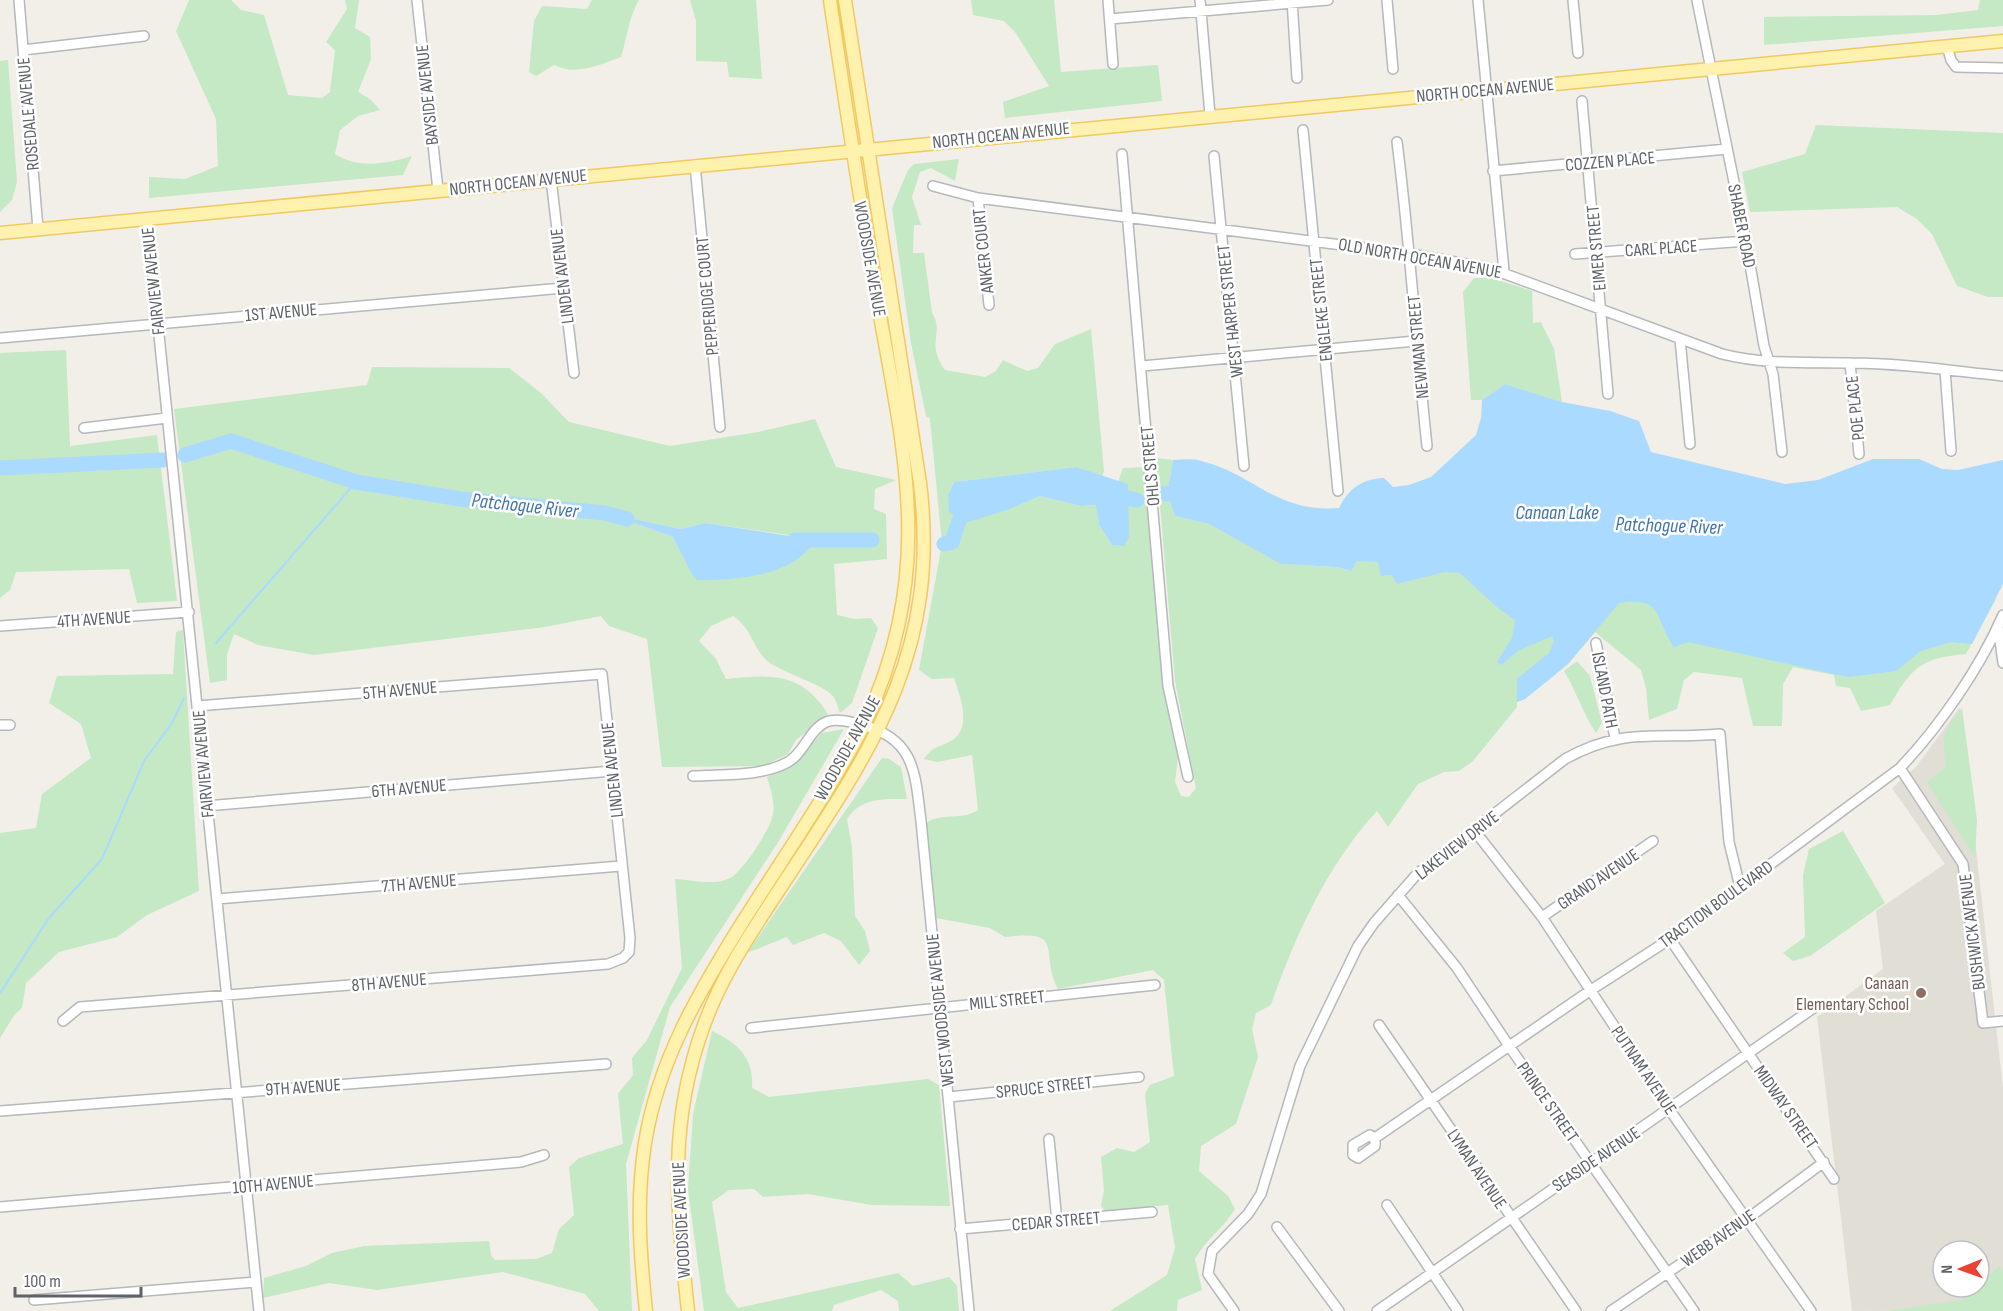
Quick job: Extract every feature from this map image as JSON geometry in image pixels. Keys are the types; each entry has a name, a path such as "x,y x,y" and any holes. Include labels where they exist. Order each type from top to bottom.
{"main road":[{"path":"830,0 852,149"},
{"path":"845,0 868,148"},
{"name":"NORTH OCEAN AVENUE","path":"0,232 2003,41"},
{"name":"WOODSIDE AVENUE","path":"646,1311 639,1236 641,1173 652,1111 671,1053 703,988 899,683 914,631 922,577 924,531 918,467 868,148"},
{"name":"WOODSIDE AVENUE","path":"688,1311 676,1171 682,1110 695,1051 731,966 842,795 872,728 899,626 909,558 910,512 902,435 852,149"}],"street":[{"name":"ROSEDALE AVENUE","path":"19,0 38,229"},
{"name":"BAYSIDE AVENUE","path":"417,0 438,190"},
{"path":"1108,0 1113,64"},
{"path":"1200,0 1210,115"},
{"path":"1110,19 1201,13 1328,0"},
{"path":"1387,0 1392,69"},
{"path":"1478,0 1492,171 1502,232 1504,271"},
{"path":"1573,0 1578,54"},
{"name":"SHABER ROAD","path":"1697,0 1746,241 1764,346 1770,363 1782,452"},
{"path":"1292,2 1297,78"},
{"path":"23,50 144,36"},
{"path":"1947,46 1951,60 1956,67 2003,68"},
{"name":"EIMER STREET","path":"1582,101 1608,394"},
{"name":"ENGLEKE STREET","path":"1303,130 1338,490"},
{"name":"NEWMAN STREET","path":"1397,142 1411,254 1416,341 1427,446"},
{"name":"COZZEN PLACE","path":"1492,171 1727,150"},
{"name":"OHLS STREET","path":"1122,154 1168,686 1188,777"},
{"name":"WEST HARPER STREET","path":"1214,156 1245,466"},
{"name":"PEPPERIDGE COURT","path":"694,165 720,426"},
{"name":"LINDEN AVENUE","path":"551,179 574,373"},
{"name":"OLD NORTH OCEAN AVENUE","path":"933,186 978,198 1128,215 1411,254 1504,271 1680,339 1742,359 1770,363 1850,363 2003,376"},
{"name":"ANKER COURT","path":"978,198 989,305"},
{"name":"FAIRVIEW AVENUE","path":"147,218 259,1311"},
{"name":"CARL PLACE","path":"1575,254 1746,241"},
{"name":"1ST AVENUE","path":"0,338 563,288"},
{"path":"1680,339 1690,444"},
{"path":"1142,366 1416,341"},
{"name":"POE PLACE","path":"1850,363 1859,454"},
{"path":"1945,370 1951,451"},
{"path":"84,428 167,418"},
{"name":"4TH AVENUE","path":"0,626 189,612"},
{"name":"TRACTION BOULEVARD","path":"1375,1138 1591,990 1670,939 1900,768 1922,745 1970,674 2003,615"},
{"path":"1998,626 2003,663"},
{"name":"ISLAND PATH","path":"1596,643 1615,738"},
{"name":"LINDEN AVENUE","path":"602,674 621,866"},
{"name":"5TH AVENUE","path":"197,706 602,674"},
{"path":"693,776 759,772 789,762 825,723 837,720 872,728"},
{"name":"WEST WOODSIDE AVENUE","path":"872,728 904,749 914,770 969,1311"},
{"name":"LAKEVIEW DRIVE","path":"1234,1311 1208,1274 1212,1251 1248,1214 1261,1194 1300,1066 1358,946 1374,922 1417,874 1565,759 1584,748 1615,738 1720,734 1730,842 1740,887"},
{"name":"BUSHWICK AVENUE","path":"1900,768 1963,864 1983,1023 2003,1021"},
{"name":"6TH AVENUE","path":"207,806 612,771"},
{"name":"PUTNAM AVENUE","path":"1474,830 1542,917 1670,1109 1811,1311"},
{"name":"GRAND AVENUE","path":"1542,917 1653,841"},
{"name":"7TH AVENUE","path":"217,899 621,866"},
{"name":"8TH AVENUE","path":"63,1021 80,1007 608,964 623,958 629,952 630,938 621,866"},
{"name":"PRINCE STREET","path":"1398,895 1457,968 1694,1311"},
{"name":"MIDWAY STREET","path":"1670,939 1834,1179"},
{"name":"MILL STREET","path":"751,1028 1155,986"},
{"name":"SEASIDE AVENUE","path":"1377,1311 1815,1007"},
{"name":"LYMAN AVENUE","path":"1379,1025 1576,1311"},
{"name":"9TH AVENUE","path":"0,1111 606,1064"},
{"name":"SPRUCE STREET","path":"949,1097 1139,1077"},
{"path":"1049,1139 1058,1222"},
{"name":"10TH AVENUE","path":"0,1207 527,1162 544,1155"},
{"name":"WEBB AVENUE","path":"1611,1311 1747,1219 1824,1162"},
{"path":"1387,1204 1458,1311"},
{"name":"CEDAR STREET","path":"960,1228 1058,1222 1152,1212"},
{"path":"1277,1227 1339,1311"},
{"path":"34,1300 256,1282"}],"shaded area":[{"name":"Canaan Elementary School","path":"1960,707 2003,1088 2003,1310 1852,1311 1817,1017 1883,969 1876,911 1945,864 1892,788 1916,767"}],"green space":[{"path":"189,0 231,0 241,10 264,15 288,95 322,98 330,92 335,50 326,42 347,9 345,0 359,0 355,28 370,37 371,59 358,92 370,99 380,110 358,116 340,130 335,154 353,162 373,164 412,156 403,175 149,198 149,177 185,179 218,166 216,119 176,31"},
{"path":"592,0 639,0 630,20 621,57 588,68 571,70 554,65 536,76 529,72 534,21 542,6 587,9"},
{"path":"690,0 756,0 762,79 729,77 727,62 696,61 696,21"},
{"path":"971,0 1054,0 1061,72 1158,65 1162,101 1005,118 1003,102 1049,86 1015,32 1004,21 973,15"},
{"path":"1980,0 2003,0 2003,26 1764,45 1764,17 1936,15 1978,10"},
{"path":"8,60 17,182 12,200 0,212 0,61"},
{"path":"1816,125 2003,133 2003,297 1988,297 1957,286 1932,234 1917,219 1897,207 1750,212 1742,172 1805,154"},
{"path":"959,159 955,181 931,168 920,172 912,197 921,225 914,225 913,253 924,253 932,313 937,327 936,353 939,361 945,370 985,377 996,371 1003,360 1027,371 1038,368 1055,344 1091,329 1104,471 1102,477 1076,467 954,482 948,495 1010,509 1040,496 1081,506 1097,505 1099,525 1112,545 1124,546 1128,485 1118,482 1123,468 1146,467 1164,690 1178,757 1175,782 1181,796 1189,797 1196,788 1175,681 1156,458 1173,460 1167,494 1175,516 1209,524 1282,564 1337,567 1350,571 1357,561 1390,551 1996,599 1966,654 1938,658 1919,667 1905,682 1890,705 1861,711 1850,688 1836,686 1834,675 1793,667 1783,684 1782,726 1753,726 1742,678 1694,672 1684,680 1677,709 1649,720 1646,688 1641,670 1595,632 1568,664 1525,699 1517,702 1517,707 1473,761 1459,771 1444,772 1418,784 1388,827 1377,811 1343,854 1314,902 1271,1005 1256,1013 1252,1029 1258,1057 1236,1124 1201,1146 1199,1171 1228,1196 1235,1209 1195,1259 1202,1290 1178,1300 1177,1311 1110,1311 1167,1275 1175,1248 1168,1205 1105,1211 1101,1206 1104,1190 1101,1157 1117,1148 1134,1152 1150,1142 1145,1094 1150,1085 1174,1076 1164,980 1153,970 1058,989 1053,976 1048,946 1044,940 1024,935 1005,937 990,928 936,918 926,823 938,818 965,815 978,810 972,755 937,762 924,759 934,749 958,735 962,728 963,711 954,678 932,679 919,670 942,544 930,419 926,416 911,343 892,208 908,170 914,164"},
{"path":"1474,278 1491,278 1532,291 1533,323 1541,322 1554,349 1562,402 1505,384 1482,400 1471,400 1463,292"},
{"path":"66,350 70,446 157,435 177,601 137,603 129,569 16,572 10,590 0,598 0,353"},
{"path":"372,367 509,368 541,393 569,422 670,446 758,432 815,419 836,467 896,480 875,489 874,509 886,514 887,559 834,564 837,615 854,619 871,618 878,628 852,703 840,713 834,698 828,692 770,663 759,651 745,627 733,616 711,626 699,641 716,659 726,679 757,676 784,679 796,683 818,700 828,714 796,740 788,754 763,766 662,767 647,639 609,626 601,616 545,627 314,655 258,645 234,634 227,654 227,680 210,683 174,409 367,385","holes":["615,516 681,529 705,523 789,535 691,573 673,537"]},
{"path":"183,630 199,891 147,915 117,937 59,952 26,983 22,1008 15,1014 0,1038 0,833 36,828 42,794 91,758 81,724 49,703 57,676 173,674 176,632"},
{"path":"1577,661 1590,676 1602,723 1596,733 1564,671"},
{"path":"1962,708 1977,820 1975,858 1927,782 1946,767 1945,735"},
{"path":"844,729 777,844 670,1007 626,1164 632,1311 599,1311 585,1294 503,1272 377,1290 329,1283 263,1298 264,1278 306,1266 332,1253 364,1246 489,1241 491,1255 495,1260 536,1259 552,1253 559,1229 574,1215 569,1167 579,1158 623,1144 618,1094 633,1075 632,1058 647,1040 682,968 675,879 718,882 735,874 754,851 772,818 773,803 767,777 791,766 822,733"},
{"path":"882,758 889,759 901,767 907,799 866,803 847,819 852,848 855,916 865,931 870,951 859,965 841,941 824,933 793,945 787,937 747,953"},
{"path":"1843,831 1885,903 1810,956 1793,961 1783,953 1805,937 1803,875 1809,849"},
{"path":"712,1031 737,1046 750,1068 752,1088 769,1097 928,1079 939,1085 950,1206 872,1205 808,1194 763,1197 754,1189 729,1190 712,1202 726,1292 738,1308 898,1273 913,1286 949,1277 957,1286 959,1311 899,1311 898,1301 881,1290 834,1305 832,1311 704,1311 688,1190 693,1114"},
{"path":"2000,1265 2003,1271 2003,1311 1886,1311 1963,1299 1991,1299 1991,1274"}],"water":[{"name":"Canaan Lake","path":"1505,384 1562,402 1610,411 1639,421 1651,452 1785,484 1818,480 1873,459 1919,459 1942,469 1958,470 2003,460 2003,584 1972,644 1951,642 1921,651 1896,671 1848,677 1688,642 1674,647 1651,606 1634,602 1619,603 1568,664 1525,699 1517,702 1517,679 1549,653 1554,641 1552,636 1518,651 1501,665 1497,662 1512,638 1515,620 1498,608 1460,573 1445,572 1397,584 1392,575 1381,576 1378,562 1357,561 1351,571 1337,567 1281,564 1209,524 1175,516 1167,494 1173,460 1194,460 1220,467 1281,499 1298,505 1339,508 1352,490 1369,480 1384,478 1393,487 1409,485 1431,477 1476,435 1481,418 1482,400"},
{"path":"1076,467 1128,484 1129,537 1124,546 1112,545 1099,525 1096,505 1081,506 1040,496 1010,509 968,522 949,512 948,495 954,482"},
{"path":"609,514 681,529 705,523 815,540 793,562 778,569 745,577 697,580 691,573 673,537"}],"waterway":[{"name":"Patchogue River","path":"185,455 231,441 356,482 461,499 605,513 627,519"},
{"name":"Patchogue River","path":"0,468 163,460"},
{"path":"216,643 356,482"},
{"name":"Patchogue River","path":"1159,494 1186,493"},
{"name":"Patchogue River","path":"1109,494 1137,500"},
{"name":"Patchogue River","path":"944,544 952,542 964,506 972,505"},
{"name":"Patchogue River","path":"795,540 872,540"},
{"path":"0,993 49,918 102,859 144,761 172,723 184,698"}],"place":[{"name":"Canaan Elementary School","path":"1921,993"}]}
